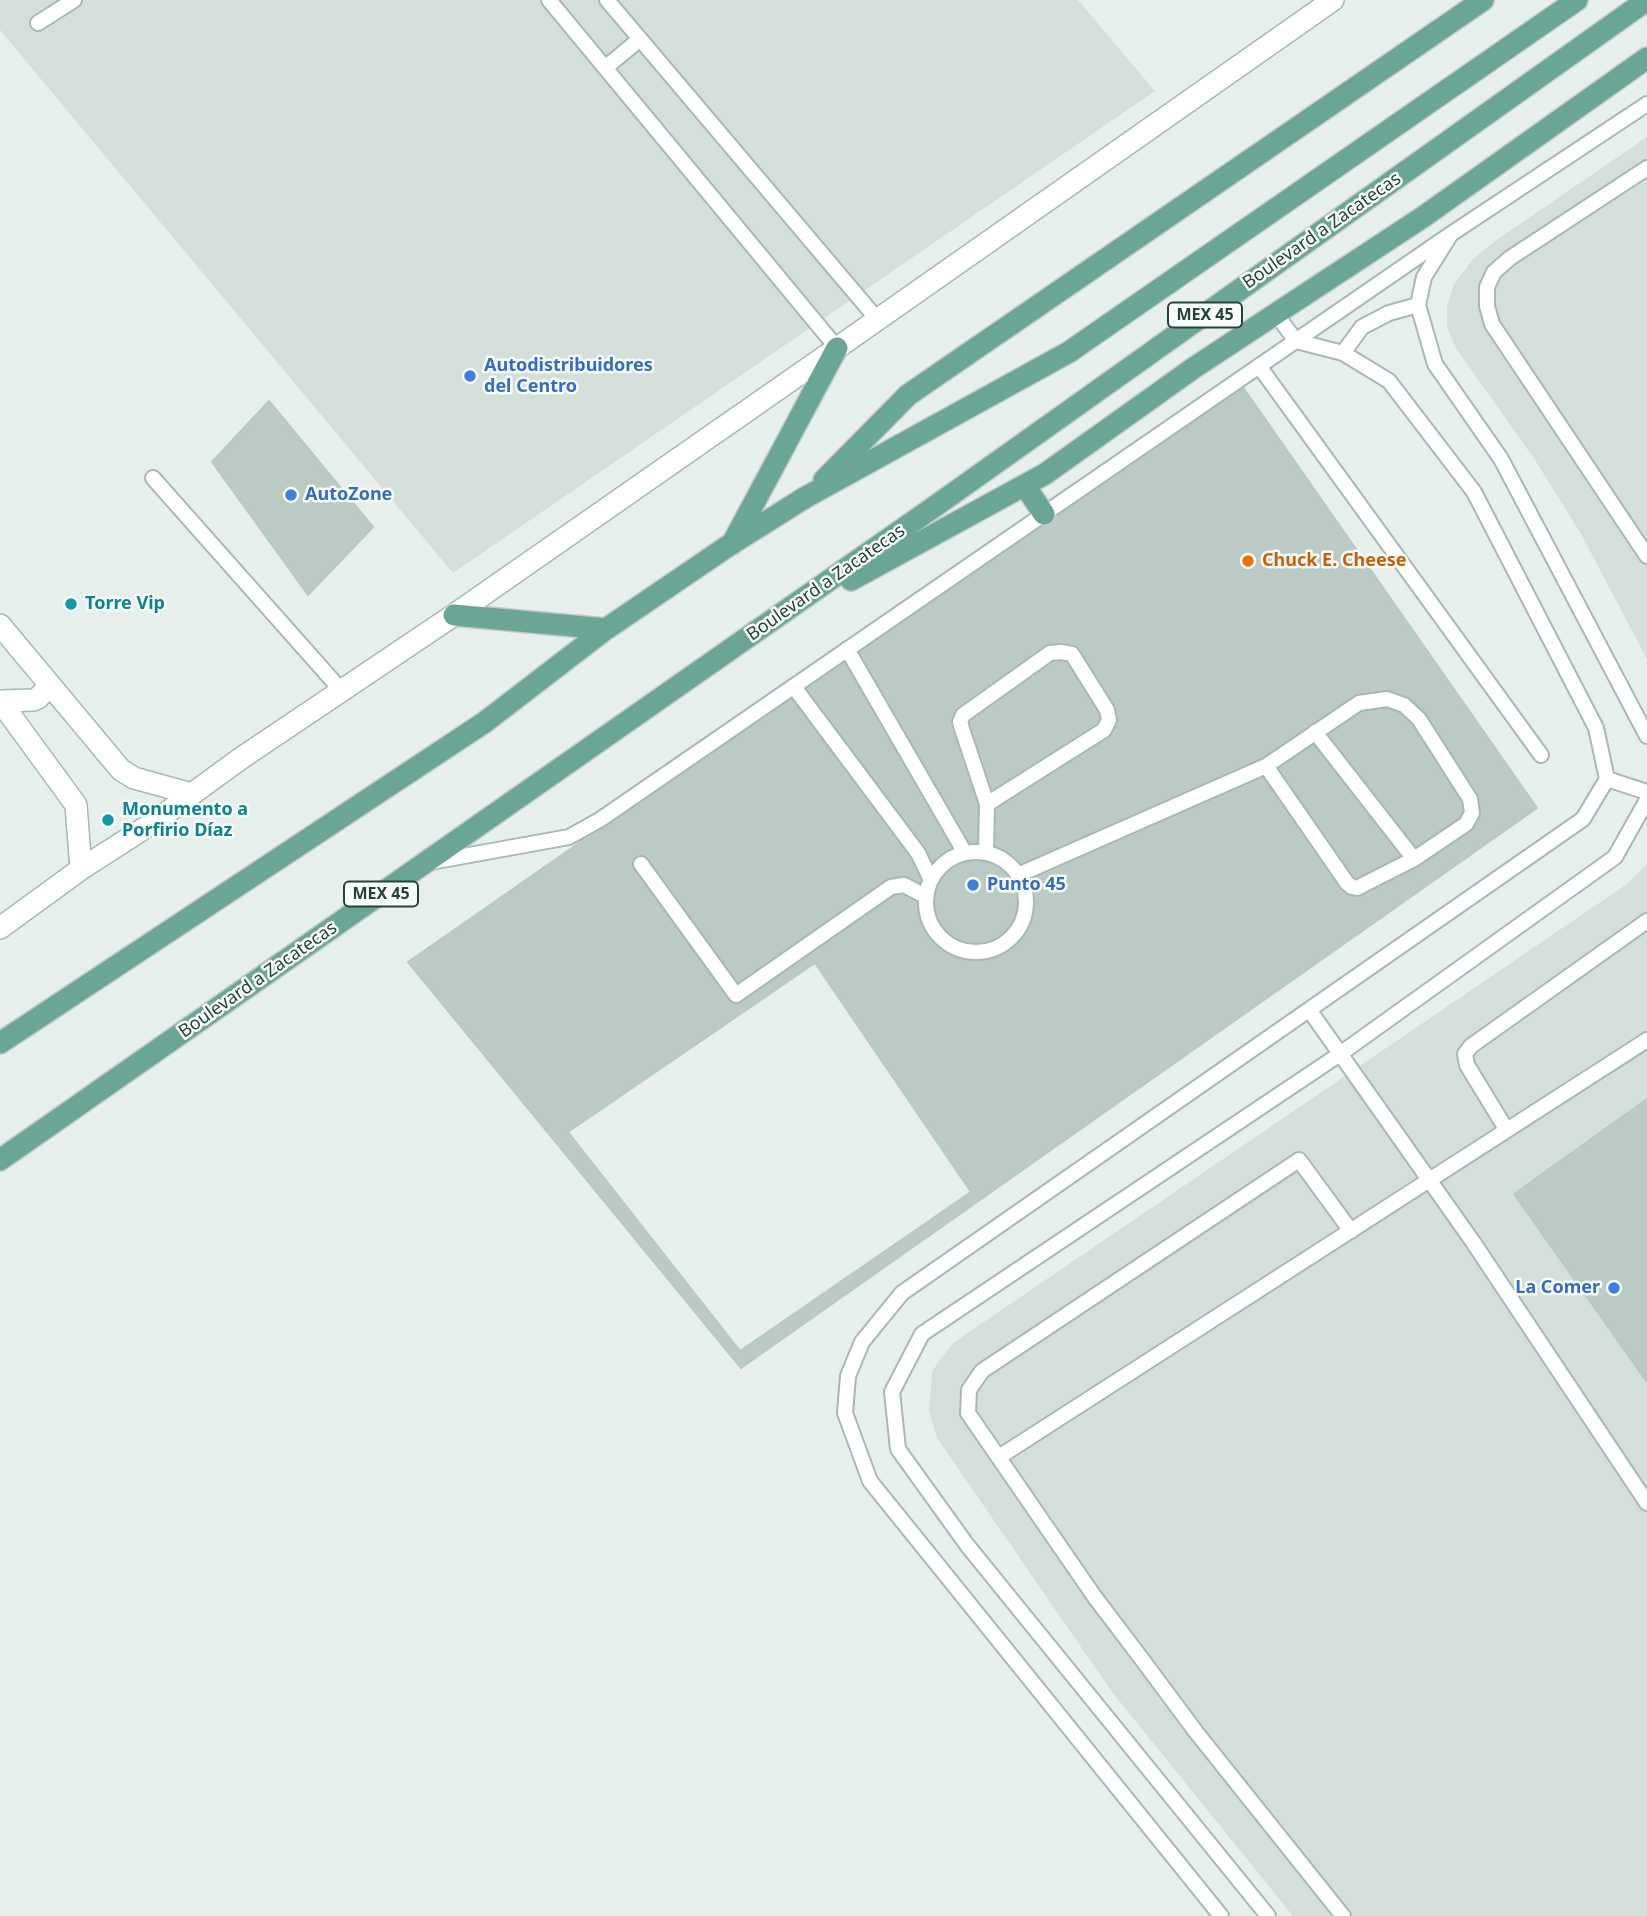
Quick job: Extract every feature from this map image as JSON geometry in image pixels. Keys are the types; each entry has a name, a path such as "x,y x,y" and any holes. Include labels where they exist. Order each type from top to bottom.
{"main road":[{"path":"806,498 908,395 1483,0"},
{"name":"MEX 45","path":"0,1043 485,722 606,629 732,544 806,498 1069,352 1577,0"},
{"name":"Boulevard a Zacatecas","path":"0,1160 762,628 1647,0"},
{"path":"762,628 1045,474 1195,367 1423,217 1647,58"},
{"path":"732,544 837,348"},
{"path":"1025,486 1044,514"},
{"path":"454,615 606,629"}],"street":[{"path":"0,928 81,869 155,822 341,690 454,615 837,348 1327,2"},
{"path":"0,625 121,770 134,778 192,794"},
{"path":"0,701 33,700 49,686"},
{"path":"0,701 76,806 81,869"}],"lane":[{"path":"38,23 74,0"},
{"path":"549,0 837,348"},
{"path":"607,0 877,319"},
{"path":"605,68 640,38"},
{"path":"427,862 569,838 601,819 1451,234 1647,104"},
{"path":"1647,168 1510,258 1494,272 1487,287 1487,306 1492,324 1647,556"},
{"path":"1451,234 1424,277 1418,305 1435,364 1501,459 1647,736"},
{"path":"1343,353 1362,327 1389,313 1418,305"},
{"path":"1221,1916 870,1481 845,1413 848,1376 862,1342 902,1293 1583,820 1607,779 1596,728 1474,492 1389,381 1343,353 1296,341 1276,314"},
{"path":"1259,366 1541,755"},
{"path":"153,478 341,690"},
{"path":"846,649 964,853"},
{"path":"986,853 987,804 960,722 964,715 1050,653 1072,654 1107,710 1109,720 1104,730 987,804"},
{"path":"794,687 918,853 931,880"},
{"path":"1018,875 1266,766 1359,703 1387,699 1404,705 1419,719 1470,799 1472,813 1466,824 1414,859 1357,888 1352,887 1266,766"},
{"path":"1315,732 1414,859"},
{"path":"1607,779 1647,792"},
{"path":"1268,1916 976,1556 898,1449 892,1392 922,1334 1340,1054 1615,857 1647,800"},
{"path":"964,853 986,853 1004,861 1018,875 1026,901 1020,928 1000,947 973,953 948,945 930,924 925,896 931,880 944,863 964,853"},
{"path":"641,864 736,995 891,887 904,885 925,896"},
{"path":"1506,1129 1467,1065 1465,1054 1471,1046 1647,921"},
{"path":"1310,1011 1430,1181 1647,1503"},
{"path":"999,1457 1647,1040"},
{"path":"1343,1916 1196,1732 1094,1595 968,1413 969,1390 982,1371 1299,1160 1351,1231"}],"shaded area":[{"path":"0,0 1078,0 1155,91 453,573 0,30"},
{"path":"1647,137 1647,659 1581,534 1535,460 1456,348 1447,327 1447,307 1453,286 1473,259 1495,241"},
{"path":"1647,864 1647,1916 1293,1916 1112,1692 937,1438 929,1411 932,1372 953,1343 1627,884"}],"building":[{"name":"Punto 45","path":"1240,383 1537,808 741,1368 408,962"},
{"name":"AutoZone","path":"269,401 373,527 308,595 212,462"},
{"path":"815,963 971,1192 740,1351 568,1132"},
{"name":"La Comer","path":"1647,1099 1647,1382 1514,1194"}],"place":[{"name":"Autodistribuidores del Centro","path":"470,376"},
{"name":"AutoZone","path":"291,495"},
{"name":"Chuck E. Cheese","path":"1248,561"},
{"name":"Torre Vip","path":"71,604"},
{"name":"Monumento a Porfirio Díaz","path":"108,820"},
{"name":"Punto 45","path":"973,885"},
{"name":"La Comer","path":"1614,1288"}]}
